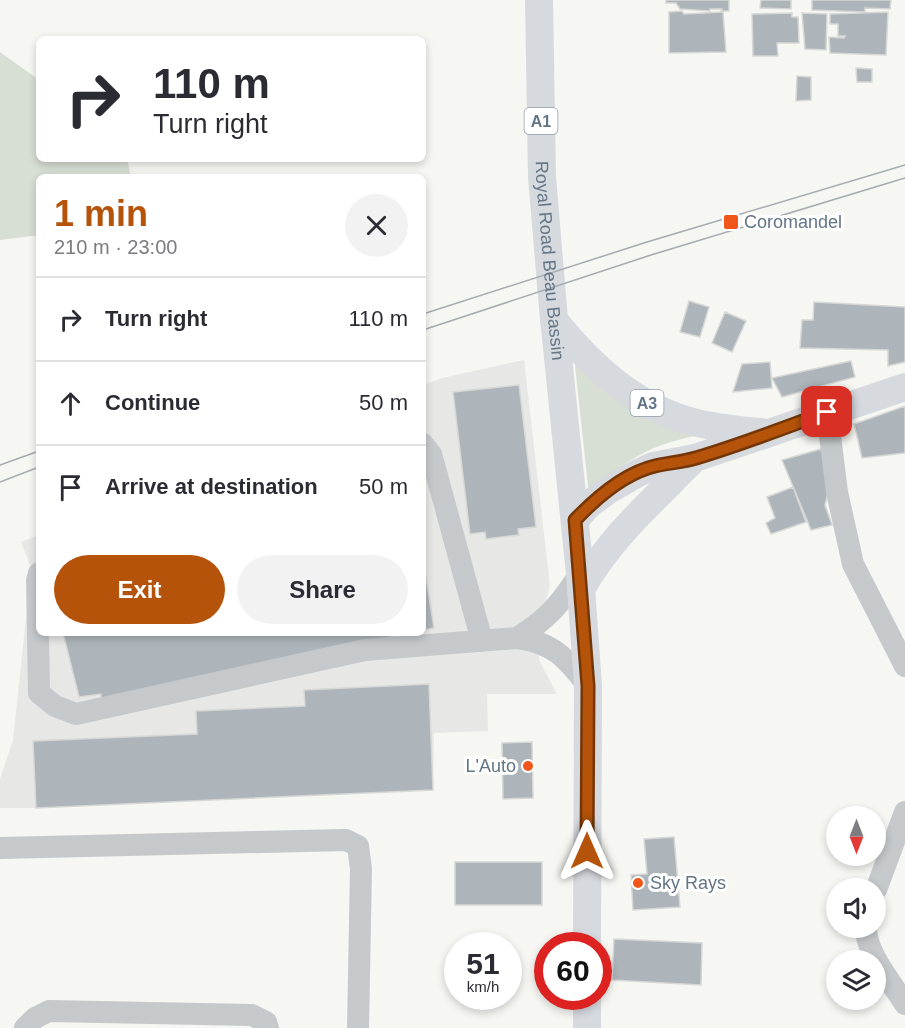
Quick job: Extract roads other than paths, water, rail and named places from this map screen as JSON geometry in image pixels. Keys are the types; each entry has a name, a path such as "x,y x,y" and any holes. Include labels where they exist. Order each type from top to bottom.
{"main road":[{"name":"Royal Road Beau Bassin","path":"539,0 542,177 575,520"},
{"name":"A3","path":"554,314 590,361 607,376 646,403 695,423 767,433"},
{"name":"A3","path":"642,509 613,524 588,524 575,520 588,505 610,489 653,466 695,458 905,387"},
{"name":"A3","path":"581,581 642,509 695,458"},
{"name":"A1","path":"575,520 588,686 587,932"},
{"path":"587,1010 587,1028"}],"street":[{"path":"827,412 837,492 853,564 905,666"},
{"path":"426,448 430,454 482,641"},
{"path":"516,639 541,623 581,581"},
{"path":"38,636 39,693 55,706 76,714 365,650 516,639 540,642 556,651 571,664 588,686"},
{"path":"881,878 905,812"},
{"path":"0,848 334,840 352,842 358,846 361,869 358,1028"},
{"path":"867,938 872,952 905,1004"},
{"path":"25,1028 35,1018 49,1011 143,1020 252,1015 266,1022 268,1028"}],"tram line":[{"path":"426,313 647,242 905,165"},
{"path":"426,329 651,255 905,178"},
{"path":"0,465 36,452"},
{"path":"0,482 36,468"}],"place":[{"name":"Coromandel","path":"731,222"},
{"name":"L'Auto","path":"528,766"},
{"name":"Sky Rays","path":"638,883"}]}
